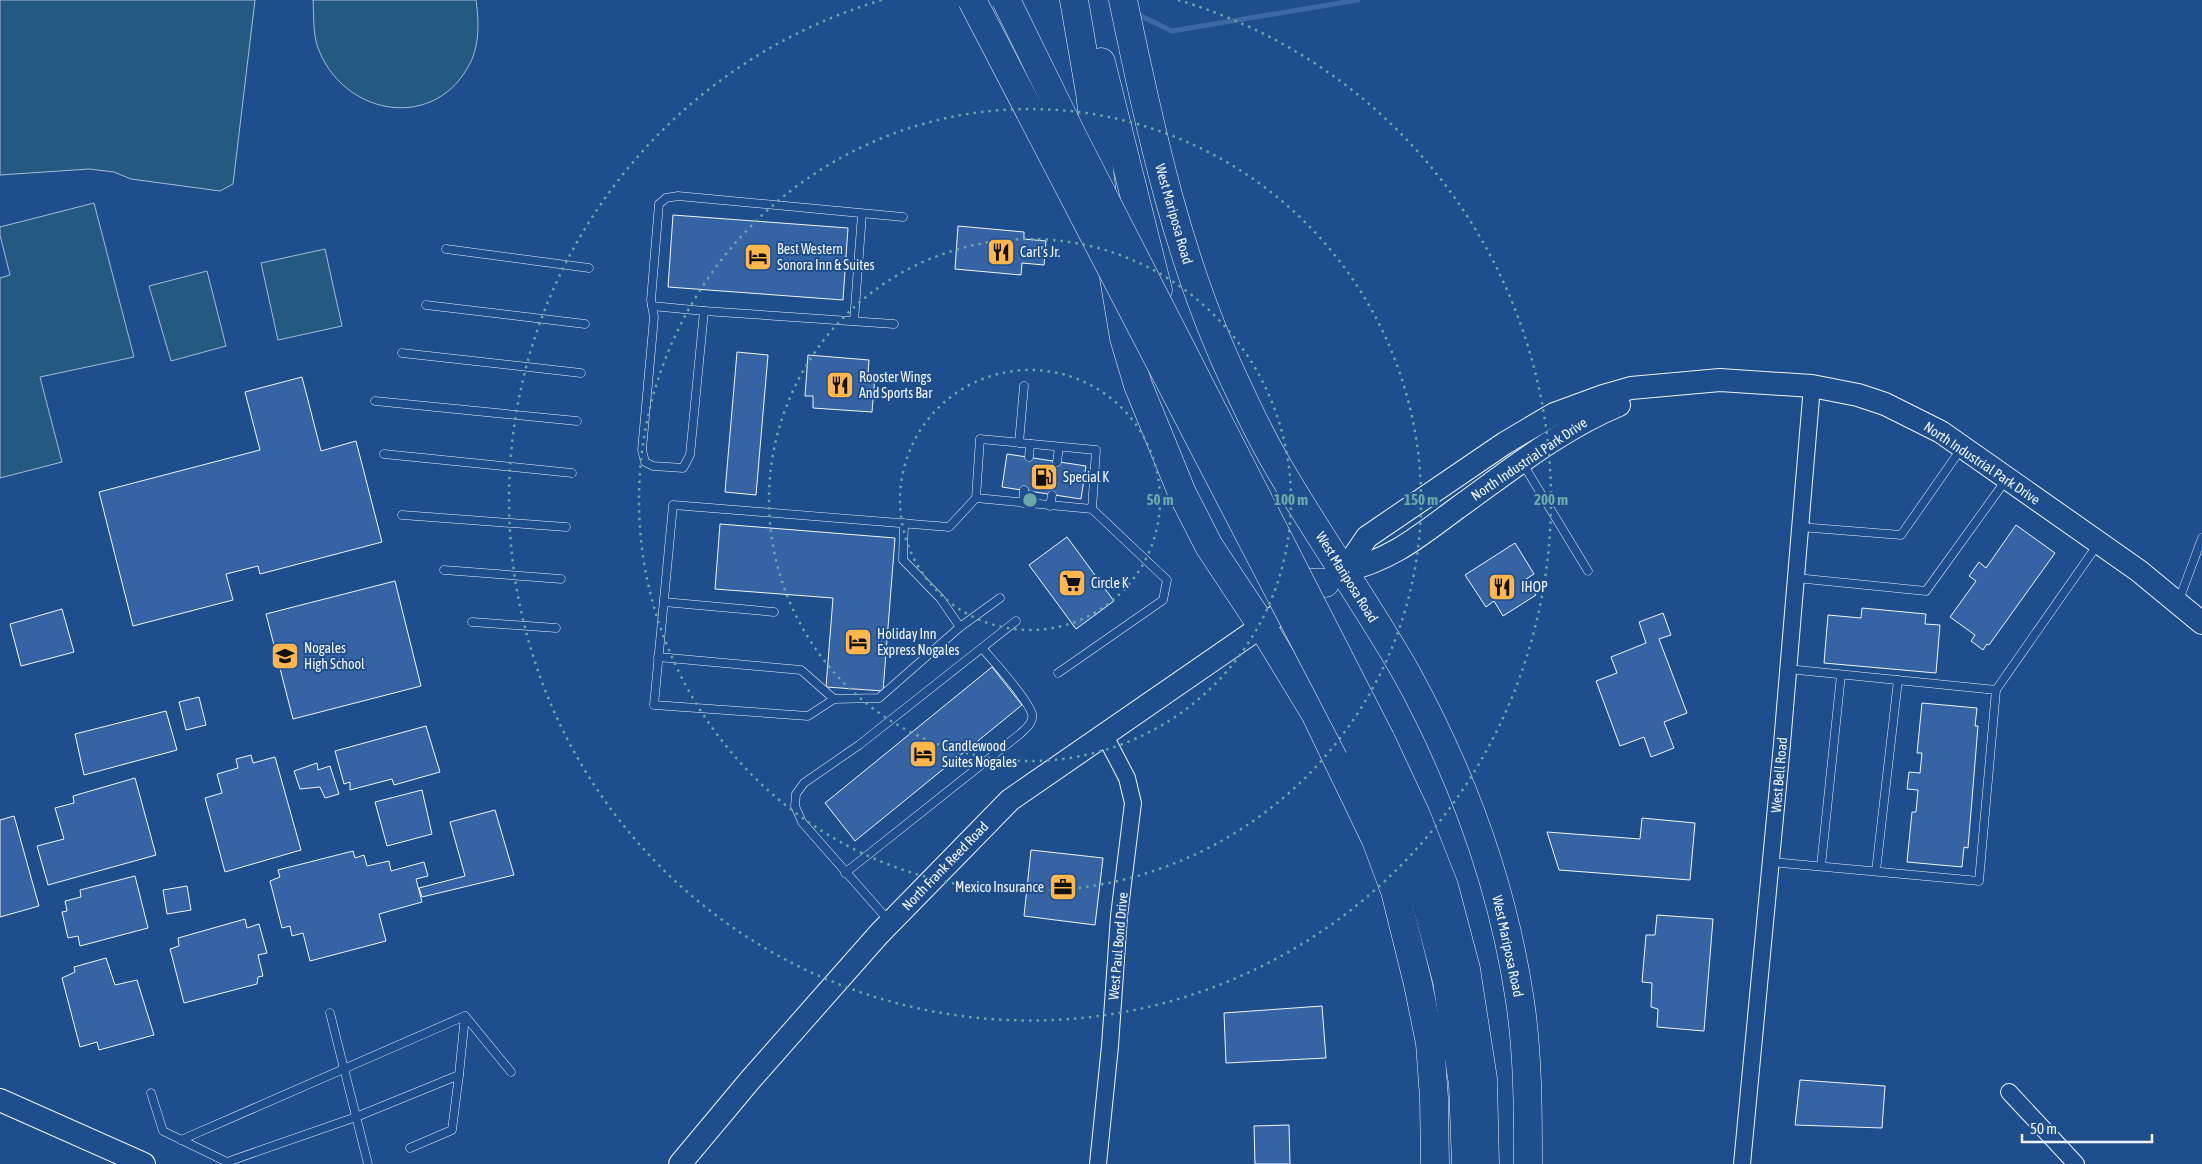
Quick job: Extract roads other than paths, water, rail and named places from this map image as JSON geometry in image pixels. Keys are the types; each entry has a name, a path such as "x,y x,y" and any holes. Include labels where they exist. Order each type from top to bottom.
{"highway":[{"path":"972,0 1370,742 1416,815 1444,886 1466,969 1483,1079 1486,1164"},
{"path":"1006,0 1072,138 1370,742 1396,824 1424,894 1447,981 1462,1084 1466,1164"},
{"path":"1074,0 1170,332 1186,377 1234,480 1279,563 1288,574 1308,583 1334,577"},
{"path":"1083,0 1099,90 1110,251 1124,338 1138,385 1182,493 1209,546 1262,626 1315,713 1376,840 1395,891 1418,984 1430,1043 1434,1098 1434,1164"},
{"name":"West Mariposa Road","path":"1123,0 1140,83 1166,192 1202,304 1238,388 1334,577 1407,675 1436,732 1459,784 1488,863 1502,909 1520,1002 1528,1097 1528,1164"}],"street":[{"name":"North Industrial Park Drive","path":"1334,577 1367,537 1509,441 1554,414 1631,388 1699,381 1752,381 1812,386 1858,395 1885,404 1941,432 2099,542 2178,602 2202,623"},
{"name":"North Industrial Park Drive","path":"1262,626 1334,577 1386,558 1560,435 1597,414 1634,398 1699,381"},
{"name":"West Bell Road","path":"1742,1164 1771,862 1812,386"},
{"path":"1509,441 1522,462"},
{"name":"North Frank Reed Road","path":"680,1164 751,1079 890,923 1010,800 1262,626"},
{"name":"West Paul Bond Drive","path":"1098,1164 1110,1046 1119,916 1133,804 1127,778 1104,734"},
{"path":"2009,1092 2076,1164"},
{"path":"0,1100 144,1164"}],"lane":[{"path":"704,311 690,455 682,468 670,469 652,466 645,462 642,450 654,317 652,306 656,222 659,204 666,198 678,196 902,217"},
{"path":"854,321 862,214"},
{"path":"446,249 589,268"},
{"path":"426,305 585,324"},
{"path":"652,306 894,324"},
{"path":"402,352 582,374"},
{"path":"1019,443 1024,386"},
{"path":"374,401 577,421"},
{"path":"1000,598 960,627 879,698 834,699 808,716 654,705 673,505 949,527 976,498 980,439 1096,450 1092,510"},
{"path":"1029,457 1030,444"},
{"path":"1057,462 1059,447"},
{"path":"1800,527 1901,536 1962,447"},
{"path":"384,454 572,473"},
{"path":"1522,462 1588,571"},
{"path":"1796,578 1926,591 2007,478"},
{"path":"1023,503 1024,490"},
{"path":"1050,506 1052,494"},
{"path":"976,498 1092,510 1167,580 1163,600 1058,673"},
{"path":"402,515 566,527"},
{"path":"904,523 903,560 940,598 960,627"},
{"path":"2178,602 2202,538"},
{"path":"1771,862 1980,880 1996,690 2099,542"},
{"path":"2196,553 2202,562"},
{"path":"444,570 561,578"},
{"path":"664,602 774,612"},
{"path":"890,923 802,822 795,806 796,794 804,783 859,745 1016,621"},
{"path":"472,622 556,628"},
{"path":"845,873 1020,734 1031,722 1032,715 1020,696 982,648"},
{"path":"658,657 802,670 834,699"},
{"path":"1788,670 1996,690"},
{"path":"1821,866 1841,675"},
{"path":"1876,871 1898,680"},
{"path":"330,1013 368,1164"},
{"path":"181,1140 465,1016"},
{"path":"465,1016 511,1072"},
{"path":"410,1148 452,1130 465,1016"},
{"path":"151,1093 163,1131 227,1162 356,1117 459,1075"}],"waterway":[{"path":"1139,15 1172,31 1358,0"}],"place":[{"name":"Carl's Jr.","path":"1001,252"},
{"name":"Best Western Sonora Inn & Suites","path":"758,257"},
{"name":"Rooster Wings And Sports Bar","path":"840,385"},
{"name":"Special K","path":"1044,477"},
{"name":"Circle K","path":"1072,583"},
{"name":"IHOP","path":"1502,587"},
{"name":"Holiday Inn Express Nogales","path":"858,642"},
{"name":"Nogales High School","path":"285,656"},
{"name":"Candlewood Suites Nogales","path":"923,754"},
{"name":"Mexico Insurance","path":"1063,887"}]}
